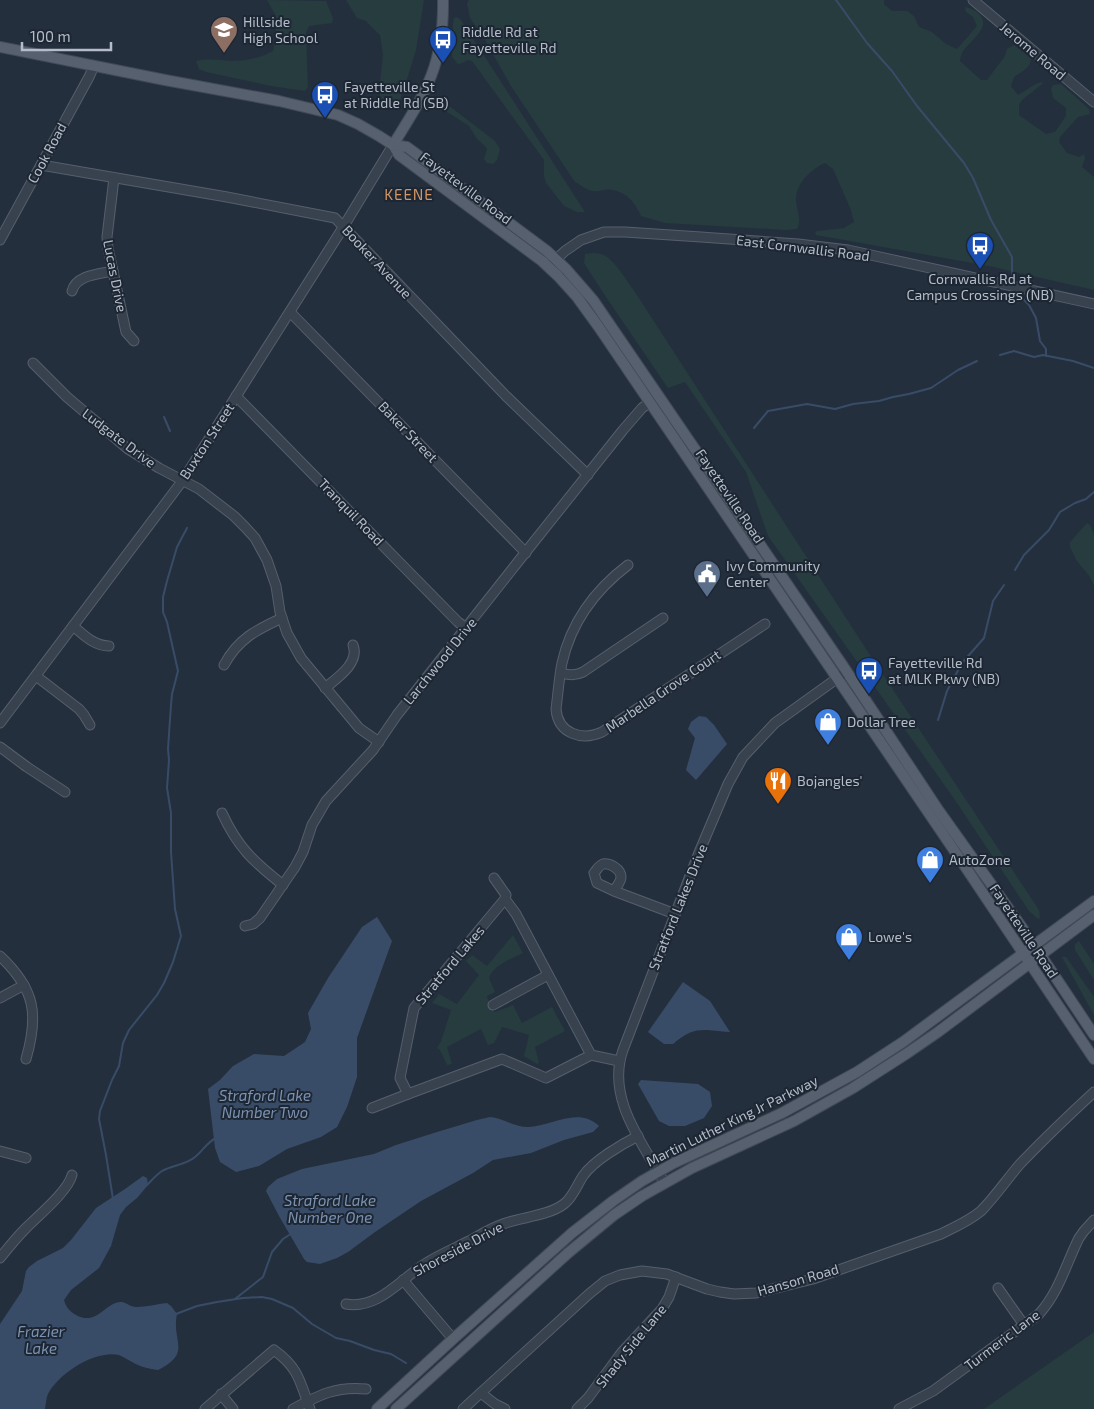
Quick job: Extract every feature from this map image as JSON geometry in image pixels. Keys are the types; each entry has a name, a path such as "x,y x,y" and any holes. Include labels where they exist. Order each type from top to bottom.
{"main road":[{"path":"393,145 424,94 436,64 443,32 443,0"},
{"name":"Fayetteville Road","path":"0,47 278,101 345,117 393,145 407,147 556,259 602,313 961,843 1034,945 1094,1035"},
{"name":"Fayetteville Road","path":"393,145 399,155 548,266 577,297 1094,1059"},
{"name":"Martin Luther King Jr Parkway","path":"377,1409 453,1339 598,1212 658,1172 696,1152 782,1113 856,1072 903,1042 1094,900"},
{"name":"Martin Luther King Jr Parkway","path":"396,1409 588,1236 614,1215 664,1182 794,1121 853,1088 930,1037 1094,915"}],"street":[{"name":"Jerome Road","path":"973,0 1094,102"},
{"name":"Cook Road","path":"0,240 94,66"},
{"name":"Buxton Street","path":"0,723 183,480 344,226 393,145"},
{"name":"Booker Avenue","path":"41,165 227,197 335,218 500,389 588,475"},
{"name":"Lucas Drive","path":"114,178 107,237 126,332 134,341"},
{"name":"East Cornwallis Road","path":"548,266 581,240 597,234 614,232 798,244 848,250 1094,304"},
{"path":"72,291 73,286 79,280 88,276 113,271"},
{"name":"Baker Street","path":"290,312 526,553"},
{"name":"Ludgate Drive","path":"33,363 67,397 128,449 148,462 199,489 234,516 255,538 272,573 287,633 301,658 359,728 379,742"},
{"name":"Tranquil Road","path":"236,396 466,628"},
{"name":"Larchwood Drive","path":"245,926 254,924 260,918 283,884 303,852 312,825 320,810 333,792 379,742 397,715 466,628 642,408 650,402"},
{"name":"Marbella Grove Court","path":"628,565 604,585 594,597 580,617 569,640 561,674 556,716 564,728 570,732 590,736 602,732 765,624"},
{"path":"224,665 234,649 242,641 259,628 282,618"},
{"path":"561,674 572,676 583,672 663,618"},
{"path":"73,626 94,643 109,646"},
{"path":"325,688 342,673 354,658 353,645"},
{"name":"Stratford Lakes Drive","path":"664,1182 622,1105 618,1081 618,1062 728,784 743,757 775,724 846,672"},
{"path":"36,676 79,709 90,725"},
{"path":"0,747 65,792"},
{"path":"222,813 234,836 252,860 283,884"},
{"path":"494,878 506,895 505,899 516,914 591,1055"},
{"path":"614,892 675,914"},
{"name":"Stratford Lakes","path":"408,1094 400,1078 414,1008 505,899"},
{"path":"0,956 18,974 31,1002 33,1021 26,1059"},
{"path":"492,1005 548,975"},
{"path":"0,998 24,985"},
{"path":"372,1108 502,1059 546,1078 591,1055 618,1062"},
{"name":"Hanson Road","path":"463,1409 605,1281 620,1275 642,1271 656,1272 720,1292 734,1294 756,1293 813,1278 941,1234 961,1224 979,1212 1044,1140 1094,1092"},
{"name":"Shoreside Drive","path":"346,1304 367,1304 382,1296 428,1262 502,1224 552,1210 565,1203 592,1166 638,1136"},
{"path":"0,1151 26,1158"},
{"path":"0,1258 20,1234 70,1182 72,1175"},
{"name":"Turmeric Lane","path":"899,1409 933,1391 1039,1314 1047,1306 1079,1238 1094,1220"},
{"name":"Shady Side Lane","path":"577,1409 588,1398 622,1352 662,1310 676,1277"},
{"path":"403,1280 453,1339"},
{"path":"998,1288 1024,1325"},
{"path":"205,1409 274,1350 287,1360 298,1374 309,1405"},
{"path":"293,1409 309,1405 333,1390 366,1389"},
{"path":"481,1393 505,1409"},
{"path":"221,1394 233,1409"}],"green space":[{"path":"267,0 326,1 333,18 332,23 309,26 306,33 308,87 305,91 271,86 199,69 196,61 209,59 242,60 258,57 273,51 276,38 276,16"},
{"path":"346,0 424,0 416,50 399,103 392,108 385,105 380,97 383,55 380,35 366,21 357,18"},
{"path":"469,0 884,0 884,4 892,11 907,11 914,16 919,27 932,32 946,44 957,49 977,26 973,17 966,12 965,7 973,9 983,19 983,24 978,34 962,53 960,61 981,80 987,80 1005,56 1007,49 1014,45 1031,58 1027,67 1014,77 1011,86 1018,95 1043,82 1022,100 1019,105 1019,115 1046,134 1055,132 1066,116 1066,108 1053,98 1051,89 1053,85 1061,84 1089,109 1090,114 1078,117 1060,137 1059,142 1067,153 1079,157 1084,154 1085,158 1082,167 1094,177 1094,290 989,266 816,235 815,232 817,231 844,228 854,222 851,210 833,169 825,163 804,178 798,189 796,195 799,216 797,229 665,223 641,216 627,196 618,191 590,190 575,182 511,86 484,38 470,18 467,3"},
{"path":"457,17 461,20 585,212 577,212 564,206 546,183 544,160 472,61 468,60 458,64 452,57 453,23 454,18"},
{"path":"446,97 448,97 448,105 495,141 500,149 497,160 493,164 487,163 484,159 487,149 477,139 469,126 444,110 442,105"},
{"path":"585,254 601,254 610,259 633,289 870,655 1039,910 1040,918 1038,919 1029,911 955,800 768,536 746,472 685,382 668,388 606,297 584,263"},
{"path":"1087,523 1094,534 1094,586 1070,547 1070,542"},
{"path":"513,935 523,953 503,963 491,973 489,978 495,992 487,996 491,1009 495,1012 513,1005 522,1023 552,1007 565,1031 535,1047 539,1063 537,1064 524,1056 529,1035 502,1027 494,1043 488,1045 481,1029 447,1047 452,1064 447,1065 440,1050 437,1048 451,1010 432,1003 439,994 457,1004 479,975 466,961 472,955 487,966"},
{"path":"1079,941 1094,964 1094,980 1075,950 1075,944"},
{"path":"1062,957 1066,957 1094,997 1094,1015"},
{"path":"1094,1332 1094,1409 984,1409"}],"water":[{"path":"699,716 706,717 714,725 727,744 696,780 686,770 695,738 688,729 691,722"},
{"name":"Straford Lake Number Two","path":"377,917 392,941 357,1038 357,1077 347,1107 337,1127 321,1137 287,1149 259,1166 236,1172 220,1162 215,1148 208,1089 220,1080 233,1066 254,1054 284,1056 305,1042 311,1029 308,1013 328,978 362,927"},
{"path":"683,982 710,1001 730,1032 693,1031 673,1044 664,1044 648,1032"},
{"path":"641,1080 698,1084 710,1092 712,1106 704,1118 685,1126 669,1126 659,1121 638,1084"},
{"name":"Straford Lake Number One","path":"490,1117 518,1126 528,1127 574,1117 591,1120 599,1126 593,1132 564,1140 531,1153 493,1160 421,1201 348,1252 320,1264 307,1262 304,1259 266,1191 277,1179 302,1169 374,1154 396,1145"},
{"name":"Frazier Lake","path":"143,1176 147,1178 148,1185 120,1215 111,1246 99,1268 71,1290 64,1300 70,1310 83,1318 96,1316 117,1302 136,1307 167,1303 177,1314 178,1352 175,1358 158,1370 135,1364 119,1355 99,1356 79,1365 60,1378 48,1394 45,1409 0,1409 0,1324 22,1291 26,1271 37,1261 63,1248 96,1208"}],"waterway":[{"path":"836,0 867,43 892,71 917,106 964,163 973,178 991,220 1012,257 1012,275"},
{"path":"1020,296 1029,305 1036,318 1040,341 1046,349 1046,356"},
{"path":"1000,355 1014,351 1034,357 1043,355 1073,361 1094,368"},
{"path":"754,428 768,411 807,404 835,409 853,404 879,401 931,388 958,370 977,361"},
{"path":"164,417 170,431"},
{"path":"1015,570 1024,555 1049,530 1060,512 1086,499 1094,492"},
{"path":"113,1199 99,1119 100,1111 119,1066 123,1043 129,1030 157,995 164,983 181,936 175,909 171,852 171,813 167,788 172,694 178,671 163,612 163,597 177,547 187,528"},
{"path":"938,720 947,691 962,663 984,638 993,601 1004,585"},
{"path":"147,1185 162,1171 191,1160 216,1138"},
{"path":"235,1299 263,1277 272,1252 283,1239 292,1233"},
{"path":"176,1314 197,1306 217,1302 243,1298 262,1297 272,1299 293,1308 312,1324 336,1338 391,1354 406,1363"}],"place":[{"name":"Hillside High School","path":"224,54"},
{"name":"Riddle Rd at Fayetteville Rd","path":"443,64"},
{"name":"Fayetteville St at Riddle Rd (SB)","path":"325,119"},
{"name":"Cornwallis Rd at Campus Crossings (NB)","path":"980,270"},
{"name":"Ivy Community Center","path":"707,598"},
{"name":"Fayetteville Rd at MLK Pkwy (NB)","path":"869,695"},
{"name":"Dollar Tree","path":"828,746"},
{"name":"Bojangles'","path":"778,805"},
{"name":"AutoZone","path":"930,884"},
{"name":"Lowe's","path":"849,961"}],"district":[{"name":"KEENE","path":"409,195"}]}
